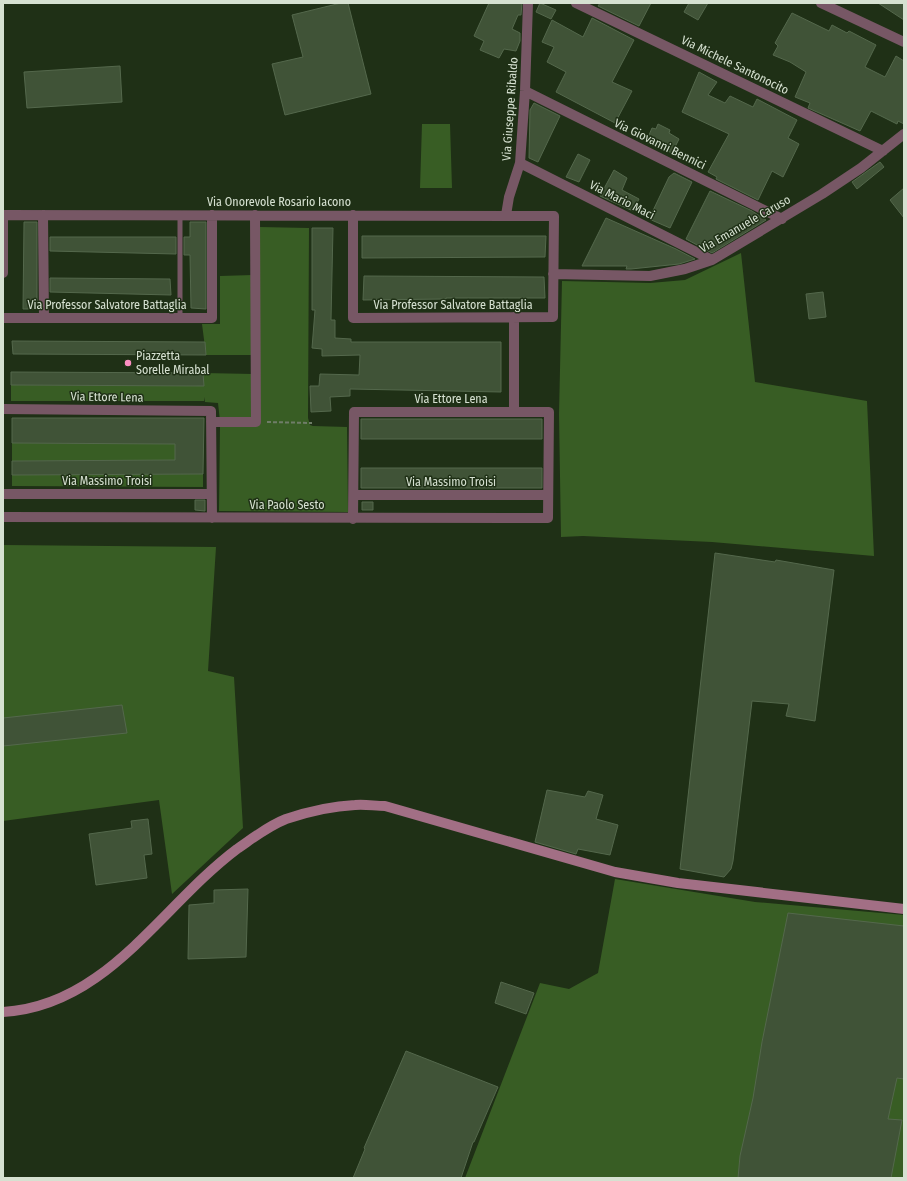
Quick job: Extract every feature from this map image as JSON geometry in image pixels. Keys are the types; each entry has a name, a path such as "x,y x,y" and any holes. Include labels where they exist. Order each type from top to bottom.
{"street":[{"name":"Via Giuseppe Ribaldo","path":"506,215 509,197 520,163 525,91 528,3"},
{"name":"Via Michele Santonocito","path":"576,3 883,151"},
{"path":"821,3 904,42"},
{"name":"Via Giovanni Bennici","path":"525,91 782,219"},
{"name":"Via Emanuele Caruso","path":"553,274 650,276 685,269 712,260 782,219 861,168 904,134"},
{"name":"Via Mario Maci","path":"520,163 712,260"},
{"path":"3,215 3,274"},
{"name":"Via Onorevole Rosario Iacono","path":"3,215 554,216 553,274"},
{"path":"43,215 44,318"},
{"name":"Via Professor Salvatore Battaglia","path":"3,318 212,318 212,215"},
{"path":"212,518 211,422 256,422 255,215"},
{"name":"Via Professor Salvatore Battaglia","path":"354,215 353,318 553,317 553,274"},
{"path":"514,318 514,412"},
{"name":"Via Ettore Lena","path":"3,409 211,411 211,422"},
{"name":"Via Ettore Lena","path":"354,495 354,412 549,412 548,495"},
{"name":"Via Massimo Troisi","path":"3,494 212,494"},
{"path":"353,519 354,495"},
{"name":"Via Massimo Troisi","path":"354,495 548,495"},
{"name":"Via Paolo Sesto","path":"3,517 353,519 548,518 548,495"},
{"path":"3,1012 38,1006 62,998 101,976 224,860 260,833 286,820 322,810 355,805 385,806 615,872 678,883 904,910"}],"lane":[{"path":"180,215 180,318"}],"path":[{"path":"256,422 312,423"}],"green space":[{"path":"422,124 450,124 452,188 420,188"},
{"path":"259,227 309,228 308,418 310,425 313,426 347,427 348,512 219,511 220,427 256,424"},
{"path":"741,253 755,382 867,401 874,556 712,542 583,536 561,537 559,414 562,281 650,283 685,280"},
{"path":"253,275 253,355 206,355 202,324 220,324 220,276"},
{"path":"203,373 253,374 253,420 220,421 218,403 205,402 204,397 204,401 11,401 11,385 204,386"},
{"path":"12,443 204,444 203,460 12,461"},
{"path":"203,474 203,487 12,486 12,475"},
{"path":"3,545 216,547 208,671 234,677 243,828 172,894 159,800 3,821"},
{"path":"615,879 755,902 904,915 904,1178 465,1178 540,983 569,989 598,973"}],"building":[{"path":"341,3 348,3 371,94 285,115 272,64 303,57 292,15"},
{"path":"489,3 522,3 521,15 518,15 512,29 520,33 520,41 516,51 504,49 499,58 480,50 484,41 474,36"},
{"path":"540,3 556,10 551,19 536,12"},
{"path":"600,3 651,3 639,26 598,6"},
{"path":"689,3 708,3 698,20 684,12"},
{"path":"878,3 904,3 904,20"},
{"path":"792,13 829,31 832,25 847,33 849,31 876,45 865,67 885,77 896,56 904,61 904,124 898,121 897,124 871,111 860,131 808,108 810,103 795,97 806,72 790,62 773,55 778,46 775,43"},
{"path":"592,18 634,40 612,82 632,91 615,123 556,92 566,72 547,62 554,47 542,42 552,20 583,37"},
{"path":"120,66 122,102 27,108 24,72"},
{"path":"699,72 717,82 708,95 725,103 730,96 753,107 757,99 797,120 788,138 799,144 783,177 772,171 758,200 716,179 717,177 708,172 729,134 682,112"},
{"path":"534,103 560,116 538,162 529,158 530,110"},
{"path":"658,124 670,130 669,133 679,139 672,153 646,142 652,128 656,129"},
{"path":"578,154 590,160 579,182 566,177"},
{"path":"880,162 884,167 857,189 852,182"},
{"path":"614,170 627,178 622,190 639,199 633,211 600,196"},
{"path":"674,173 692,182 670,228 649,219 669,177"},
{"path":"904,188 904,218 890,200"},
{"path":"710,191 752,211 766,220 712,253 686,239"},
{"path":"606,218 695,259 679,264 631,269 626,269 627,266 582,266"},
{"path":"24,222 37,222 37,309 23,309"},
{"path":"190,222 206,222 206,309 191,308 190,255 184,255 184,237 190,237"},
{"path":"312,228 333,228 331,320 335,320 335,338 351,339 351,342 501,342 501,392 350,389 350,396 330,397 331,411 311,412 310,386 319,386 320,374 359,375 360,355 322,356 322,349 312,348 315,310 312,310"},
{"path":"362,236 546,236 545,257 362,258"},
{"path":"50,237 176,237 176,254 50,251"},
{"path":"364,276 544,277 545,298 363,300"},
{"path":"50,278 170,279 171,295 50,292"},
{"path":"823,292 826,317 809,319 806,294"},
{"path":"12,341 205,342 206,355 13,354"},
{"path":"11,372 203,373 204,386 11,385"},
{"path":"12,418 204,418 203,474 12,475 12,461 175,460 175,444 12,443"},
{"path":"361,419 542,419 542,439 361,439"},
{"path":"361,468 542,468 542,488 361,488"},
{"path":"195,500 205,500 205,511 195,510"},
{"path":"362,502 373,502 373,510 362,510"},
{"path":"715,553 775,562 776,560 834,570 815,721 786,716 789,704 752,701 733,861 731,869 724,877 680,869"},
{"path":"122,705 127,733 3,746 3,718"},
{"path":"547,790 585,797 588,791 603,795 596,819 618,825 610,855 578,849 576,854 535,842"},
{"path":"148,819 152,854 144,855 147,878 96,885 89,834 132,828 131,821"},
{"path":"248,889 246,957 188,959 189,905 214,903 214,890"},
{"path":"788,913 904,926 904,1079 897,1078 888,1119 902,1120 891,1178 738,1178 740,1156 753,1098 762,1042"},
{"path":"501,982 534,993 526,1014 495,1003"},
{"path":"406,1051 498,1087 473,1142 461,1178 353,1178 365,1149 364,1148"}],"place":[{"name":"Piazzetta Sorelle Mirabal","path":"128,363"}]}
